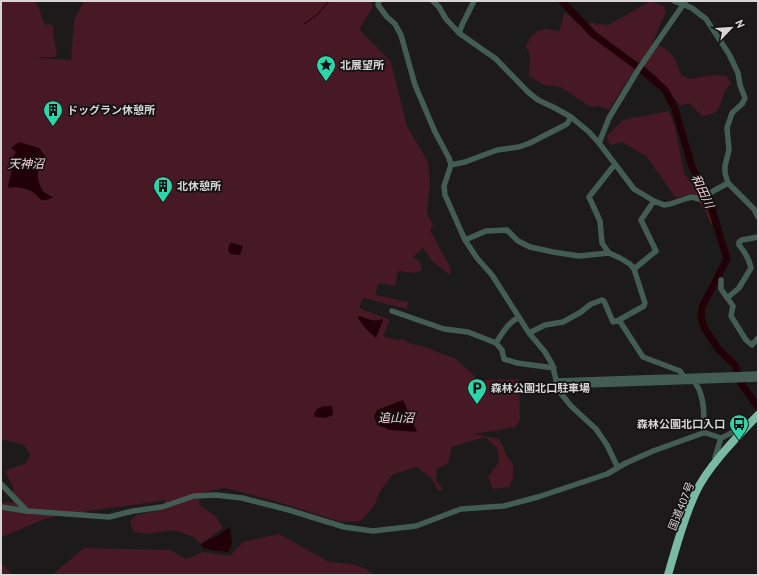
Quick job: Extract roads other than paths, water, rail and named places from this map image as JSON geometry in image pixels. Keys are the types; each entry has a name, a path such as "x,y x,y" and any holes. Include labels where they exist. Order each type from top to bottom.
{"highway":[{"name":"国道407号","path":"668,575 695,493 708,472 758,415"}],"street":[{"path":"379,1 378,5 387,17 395,24 401,36 415,85 436,132 445,148 451,165 444,186 445,194 465,240 477,258 492,275 529,333 545,352 554,368 557,383 565,400 596,429 607,445 618,468"},
{"path":"433,1 439,7 446,19 459,33 496,59 528,92 538,100 571,117 589,132 634,189 654,201 666,205 688,198 699,199 728,183"},
{"path":"459,33 474,1"},
{"path":"674,1 685,3 706,19 729,54 738,73 740,85 745,98 742,104 732,112 727,128 729,150 725,166 728,183 754,209 758,217"},
{"path":"599,143 609,118 638,70 685,3"},
{"path":"451,165 465,162 497,150 519,147 567,124 571,117"},
{"path":"529,333 545,325 563,322 592,304 602,300 604,301 613,322 644,306 645,303 634,269 630,264 609,253 602,243 600,221 589,197 615,164"},
{"path":"634,269 656,251 641,220 654,201"},
{"path":"465,240 486,231 507,230 518,241 530,247 580,256 609,253"},
{"path":"727,298 739,288 751,268 750,260 739,245 739,242 758,237"},
{"path":"721,280 721,289 733,306 731,316 746,340 752,345 758,338"},
{"path":"392,311 444,329 468,332 496,343 502,350 504,359 517,363 554,368"},
{"path":"496,343 504,329 512,321 519,317"},
{"path":"619,320 643,358 680,371 683,376"},
{"path":"557,383 758,374"},
{"path":"557,383 683,376 693,378 758,379"},
{"path":"693,378 700,391 704,404 705,414 702,433"},
{"path":"1,507 27,511 109,517 133,511 162,507 194,496 216,495 236,497 288,510 344,527 373,531 416,526 461,509 504,506 538,497 607,474 653,451 702,433 706,432 721,438 739,428 747,427"},
{"path":"716,463 715,457 721,438"},
{"path":"1,484 27,511"}],"water":[{"name":"天神沼","path":"19,142 39,148 45,156 40,164 38,181 43,190 53,197 43,200 31,191 23,188 9,188 8,185 12,169 12,158 16,152 11,148"},
{"path":"230,243 243,246 240,255 230,254 228,250"},
{"path":"359,316 373,320 383,320 376,338 366,329 358,318"},
{"name":"追山沼","path":"403,400 417,432 390,430 377,425 374,416 377,410"},
{"path":"324,406 332,406 333,415 325,418 315,417 314,414 317,409"},
{"path":"230,527 232,544 228,552 203,548 201,544"}],"waterway":[{"path":"304,24 317,15 329,1"},
{"name":"和田川","path":"562,1 593,34 642,70 665,90 675,109 692,167 710,203 727,259 702,307 701,318 705,329 719,350 735,365 741,383 758,407"}],"place":[{"name":"北展望所","path":"326,82"},
{"name":"ドッグラン休憩所","path":"53,127"},
{"name":"北休憩所","path":"163,203"},
{"name":"森林公園北口駐車場","path":"477,405"},
{"name":"森林公園北口入口","path":"739,441"}]}
